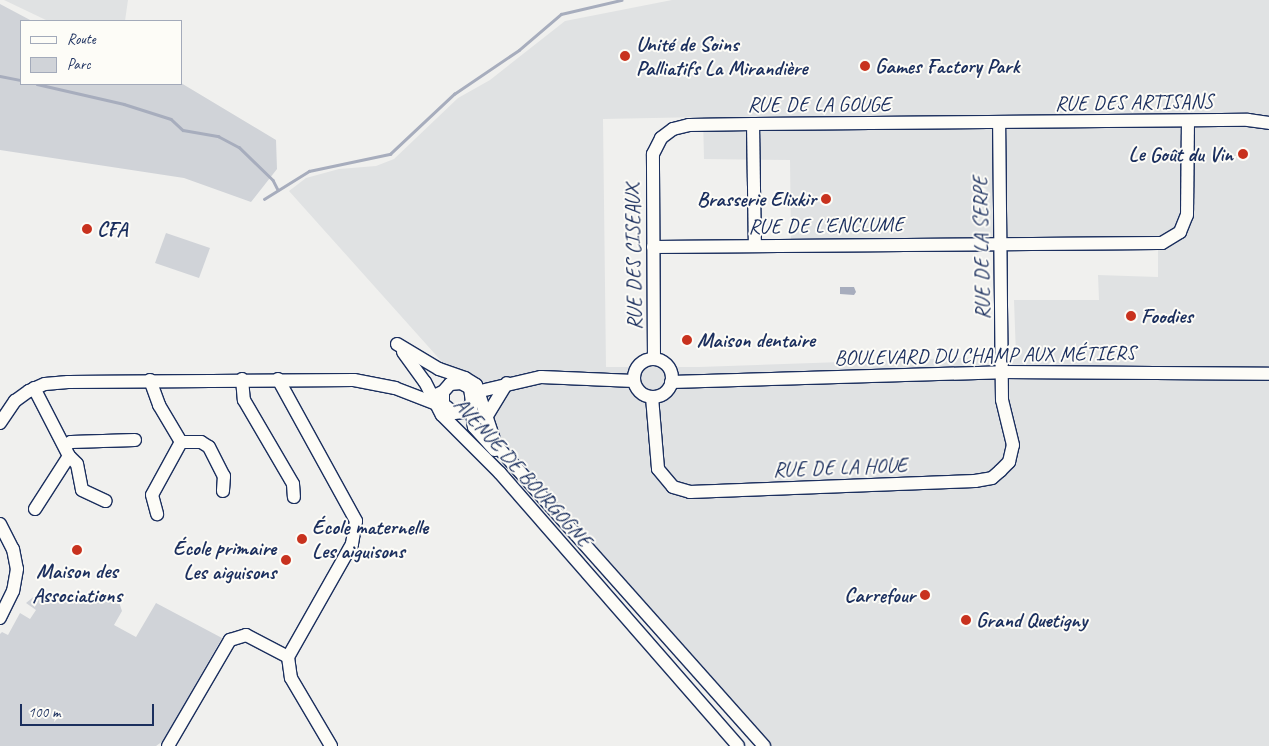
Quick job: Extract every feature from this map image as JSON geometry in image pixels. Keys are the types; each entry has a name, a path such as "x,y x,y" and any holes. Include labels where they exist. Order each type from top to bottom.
{"street":[{"name":"RUE DES ARTISANS","path":"999,123 1248,120 1269,123"},
{"name":"RUE DE L'ENCLUME","path":"653,247 1162,243 1180,232 1187,215 1188,121"},
{"name":"RUE DE LA GOUGE","path":"653,154 661,138 674,129 689,125 999,123"},
{"name":"RUE DE LA SERPE","path":"999,123 1003,372"},
{"path":"753,124 755,246"},
{"name":"RUE DES CISEAUX","path":"653,154 654,359"},
{"name":"AVENUE DE BOURGOGNE","path":"397,344 439,370 472,382 496,445 753,745 439,402 397,344"},
{"path":"654,359 666,364 671,382 664,393 652,397 640,392 634,381 637,368 654,359"},
{"name":"BOULEVARD DU CHAMP AUX MÉTIERS","path":"671,382 1003,372 1269,374"},
{"name":"RUE DE LA HOUE","path":"652,397 658,470 673,487 690,492 975,481 992,478 1009,462 1013,445 1002,400 1003,372"},
{"path":"439,402 455,382 466,384 476,392 507,383 541,377 634,381"},
{"path":"242,379 244,400 293,484 294,497"},
{"path":"0,423 16,401 34,388 56,382 242,379 354,380 395,388 464,412 471,406"},
{"path":"278,379 356,521 352,544 288,657 291,678 331,746"},
{"path":"150,380 159,405 181,442"},
{"path":"485,419 507,383"},
{"path":"34,388 67,451 77,464 82,490 106,501"},
{"name":"AVENUE DE BOURGOGNE","path":"476,392 471,406 474,427 753,745"},
{"name":"AVENUE DE BOURGOGNE","path":"439,402 442,415 500,473 738,746"},
{"path":"35,509 72,442 135,440"},
{"path":"181,442 201,442 209,448 224,476 223,491"},
{"path":"157,514 152,495 181,442"},
{"path":"0,524 13,549 17,569 14,590 0,618"},
{"path":"168,746 230,640 246,635 288,657"}],"shaded area":[{"path":"4,0 128,0 125,20 46,20"},
{"path":"672,0 1269,0 1269,746 769,746 516,461 443,363 289,191 306,178 339,169 376,166 394,159 458,98 490,80 565,21","holes":["703,117 704,159 790,160 791,241 1158,239 1158,277 1098,275 1099,300 1014,300 1016,356 699,367 606,367 603,119"]}],"green space":[{"path":"0,4 30,20 20,20 20,85 182,84 276,140 277,169 251,202 184,178 0,150"},
{"path":"166,233 210,248 199,278 155,263"},
{"path":"37,594 108,595 119,602 122,611 114,625 136,637 156,603 222,638 163,741 156,746 0,746 0,634 2,632 8,635 20,613 30,619 36,610 26,603"}],"water":[{"path":"840,287 854,287 856,292 854,295 840,294"}],"waterway":[{"path":"264,199 309,171 390,154 454,94 519,50 561,14 621,0"},
{"path":"0,76 20,80"},
{"path":"41,85 124,104 171,119 183,130 218,136 239,147 273,180 278,190"}],"place":[{"name":"Unité de Soins Palliatifs La Mirandière","path":"625,56"},
{"name":"Games Factory Park","path":"865,66"},
{"name":"Le Goût du Vin","path":"1243,154"},
{"name":"Brasserie Elixkir","path":"826,199"},
{"name":"CFA","path":"87,229"},
{"name":"Foodies","path":"1131,316"},
{"name":"Maison dentaire","path":"687,340"},
{"name":"École maternelle Les aiguisons","path":"302,539"},
{"name":"Maison des Associations","path":"77,550"},
{"name":"École primaire Les aiguisons","path":"286,560"},
{"name":"Carrefour","path":"925,595"},
{"name":"Grand Quetigny","path":"966,620"}]}
